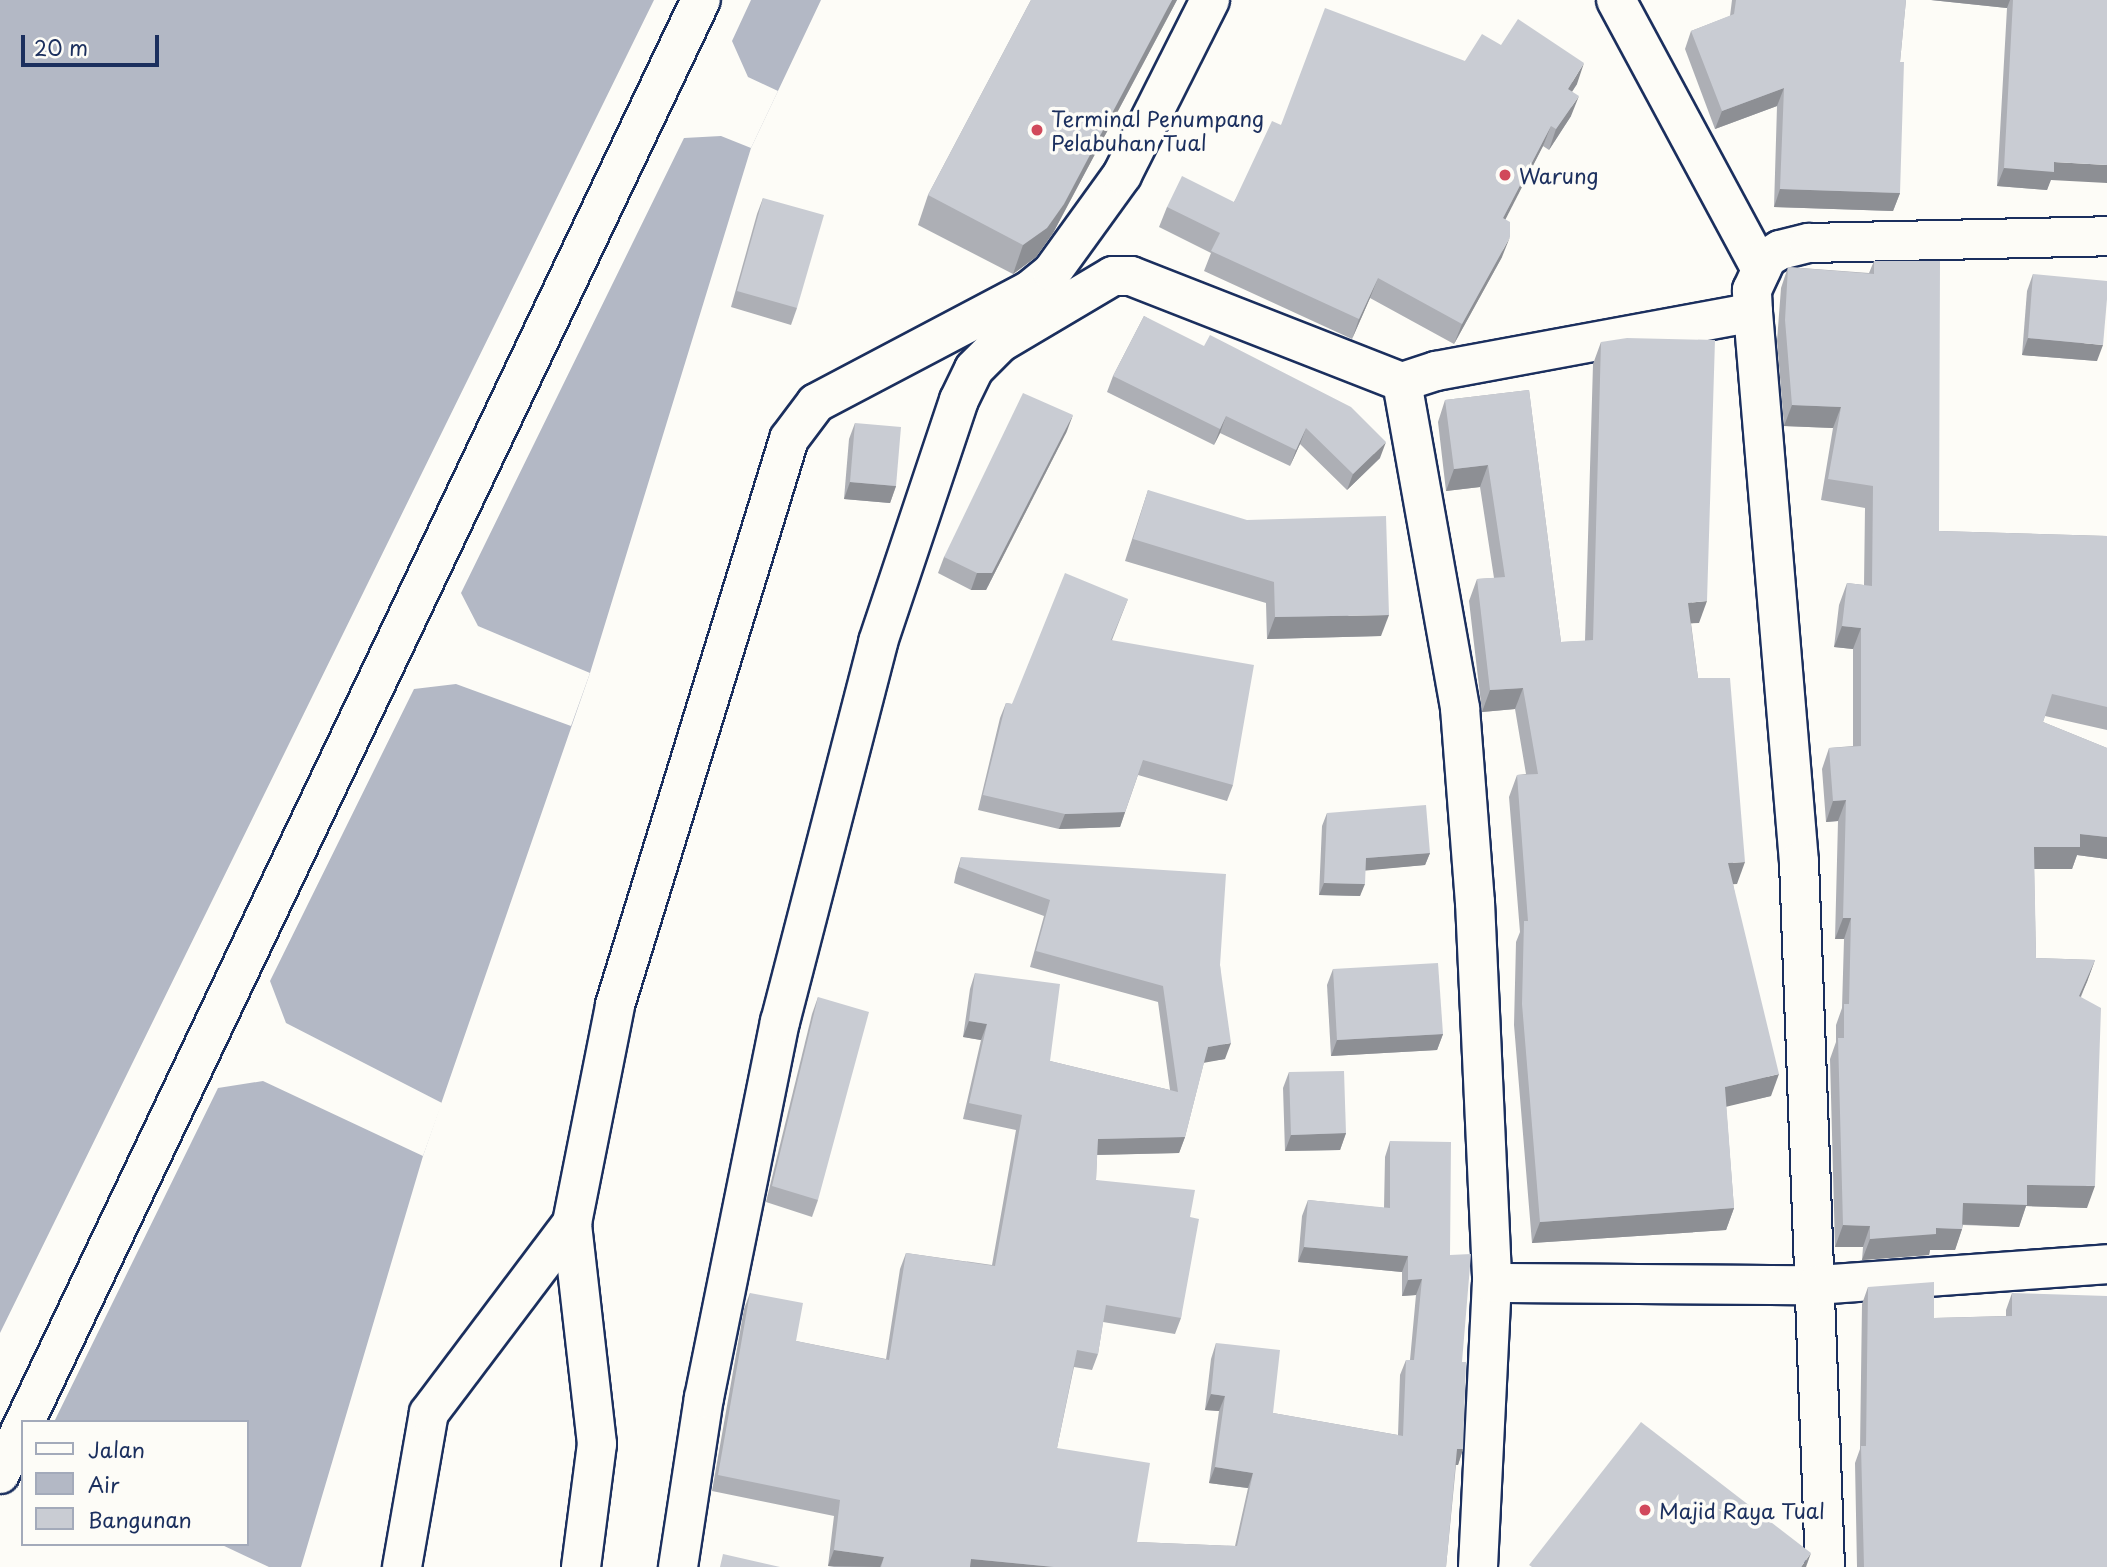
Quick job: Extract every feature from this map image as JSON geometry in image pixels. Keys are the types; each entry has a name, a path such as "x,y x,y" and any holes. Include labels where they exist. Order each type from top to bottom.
{"main road":[{"path":"26,1420 701,0"},
{"path":"582,1567 597,1444 572,1223 615,1005 789,439 816,403 1030,290 1052,272 1122,175 1210,0"},
{"path":"1616,0 1760,270"},
{"path":"1825,1567 1817,1285 1789,710 1752,290 1760,270 1780,250 1809,243 2107,236"},
{"path":"678,1567 704,1398 779,1022 878,642 959,400 974,369 1000,343 1113,276 1131,275 1402,382 1436,371 1753,312"},
{"path":"1402,382 1460,708 1475,902 1492,1283 1478,1567"},
{"path":"402,1567 429,1413 572,1223"},
{"path":"1492,1283 1817,1285 2107,1264"},
{"path":"0,1474 21,1430"}],"water":[{"path":"0,0 821,0 751,148 590,673 423,1156 301,1567 0,1567"}],"pier":[{"path":"654,0 751,0 732,41 748,77 778,91 751,148 721,136 684,138 461,593 478,626 590,673 571,726 456,684 414,689 270,981 286,1023 442,1103 423,1156 263,1081 218,1088 55,1420 21,1420 21,1546 224,1546 269,1567 0,1567 0,1333"}],"building":[{"name":"Terminal Penumpang Pelabuhan Tual","path":"1031,0 1172,0 1064,204 1047,228 1023,245 928,195"},
{"path":"1736,0 1906,0 1900,62 1904,62 1900,193 1780,189 1784,88 1722,111 1691,31 1734,14"},
{"path":"2013,0 2107,0 2107,165 2054,162 2054,172 2004,168"},
{"path":"1325,8 1465,61 1482,34 1501,45 1518,19 1584,63 1568,89 1579,96 1556,129 1551,126 1503,218 1510,222 1510,237 1462,324 1378,278 1359,319 1211,251 1220,233 1167,207 1182,176 1234,202 1272,121 1281,125"},
{"path":"763,198 824,215 797,308 737,291"},
{"path":"1874,261 1940,261 1939,531 2107,536 2107,707 2052,694 2043,722 2107,748 2107,837 2080,834 2080,847 2034,847 2036,958 2095,960 2079,996 2101,1008 2095,1186 2027,1185 2027,1205 1963,1203 1962,1229 1936,1228 1936,1234 1870,1239 1870,1226 1843,1225 1838,1038 1844,1038 1844,1004 1849,1004 1851,918 1843,918 1846,800 1833,801 1829,748 1861,746 1861,628 1842,626 1847,583 1872,586 1873,486 1828,479 1841,407 1792,405 1785,320 1788,267 1874,274"},
{"path":"2033,274 2107,281 2103,345 2028,338"},
{"path":"1144,316 1204,346 1210,335 1351,407 1386,442 1353,474 1306,428 1296,450 1226,416 1220,429 1113,376"},
{"path":"1627,338 1715,340 1707,601 1688,603 1698,678 1730,678 1745,862 1728,863 1779,1074 1725,1087 1734,1208 1540,1222 1522,1004 1524,921 1528,921 1517,775 1538,774 1523,688 1490,690 1477,579 1505,577 1488,465 1454,469 1445,400 1529,390 1561,642 1593,640 1601,342"},
{"path":"1023,393 1073,415 992,573 977,573 944,557"},
{"path":"855,423 901,427 896,486 850,482"},
{"path":"1148,490 1247,520 1386,516 1389,615 1275,617 1274,582 1133,539"},
{"path":"1065,573 1128,599 1111,640 1254,665 1233,785 1143,760 1125,812 1065,814 983,795 1006,703 1012,704"},
{"path":"1426,805 1430,853 1366,858 1365,884 1324,883 1327,813"},
{"path":"961,857 1226,874 1220,965 1231,1043 1208,1047 1185,1137 1098,1139 1096,1180 1195,1190 1190,1217 1199,1219 1181,1318 1106,1305 1098,1354 1077,1350 1057,1448 1150,1463 1137,1542 1237,1546 1253,1473 1215,1467 1225,1396 1211,1394 1216,1343 1280,1350 1273,1413 1403,1436 1406,1360 1414,1360 1422,1279 1408,1280 1408,1256 1304,1247 1308,1200 1390,1208 1390,1141 1451,1142 1450,1255 1471,1254 1462,1362 1466,1362 1463,1449 1457,1449 1446,1567 1054,1567 971,1559 970,1567 881,1567 884,1557 834,1550 840,1500 718,1475 750,1293 803,1303 796,1341 889,1360 906,1253 995,1266 1022,1115 969,1103 987,1024 969,1021 975,973 1060,984 1050,1061 1178,1092 1163,986 1036,951 1050,900 959,867"},
{"path":"1438,963 1443,1034 1337,1040 1333,969"},
{"path":"818,997 869,1012 818,1200 772,1186"},
{"path":"1344,1071 1346,1133 1291,1135 1289,1072"},
{"path":"1934,1282 1934,1318 2012,1316 2012,1293 2107,1296 2107,1567 1864,1567 1861,1446 1866,1446 1868,1287"},
{"name":"Majid Raya Tual","path":"1641,1422 1811,1553 1801,1567 1529,1565"},
{"path":"723,1554 780,1567 720,1567"}],"place":[{"name":"Terminal Penumpang Pelabuhan Tual","path":"1037,130"},
{"name":"Warung","path":"1505,175"},
{"name":"Majid Raya Tual","path":"1645,1510"}]}
